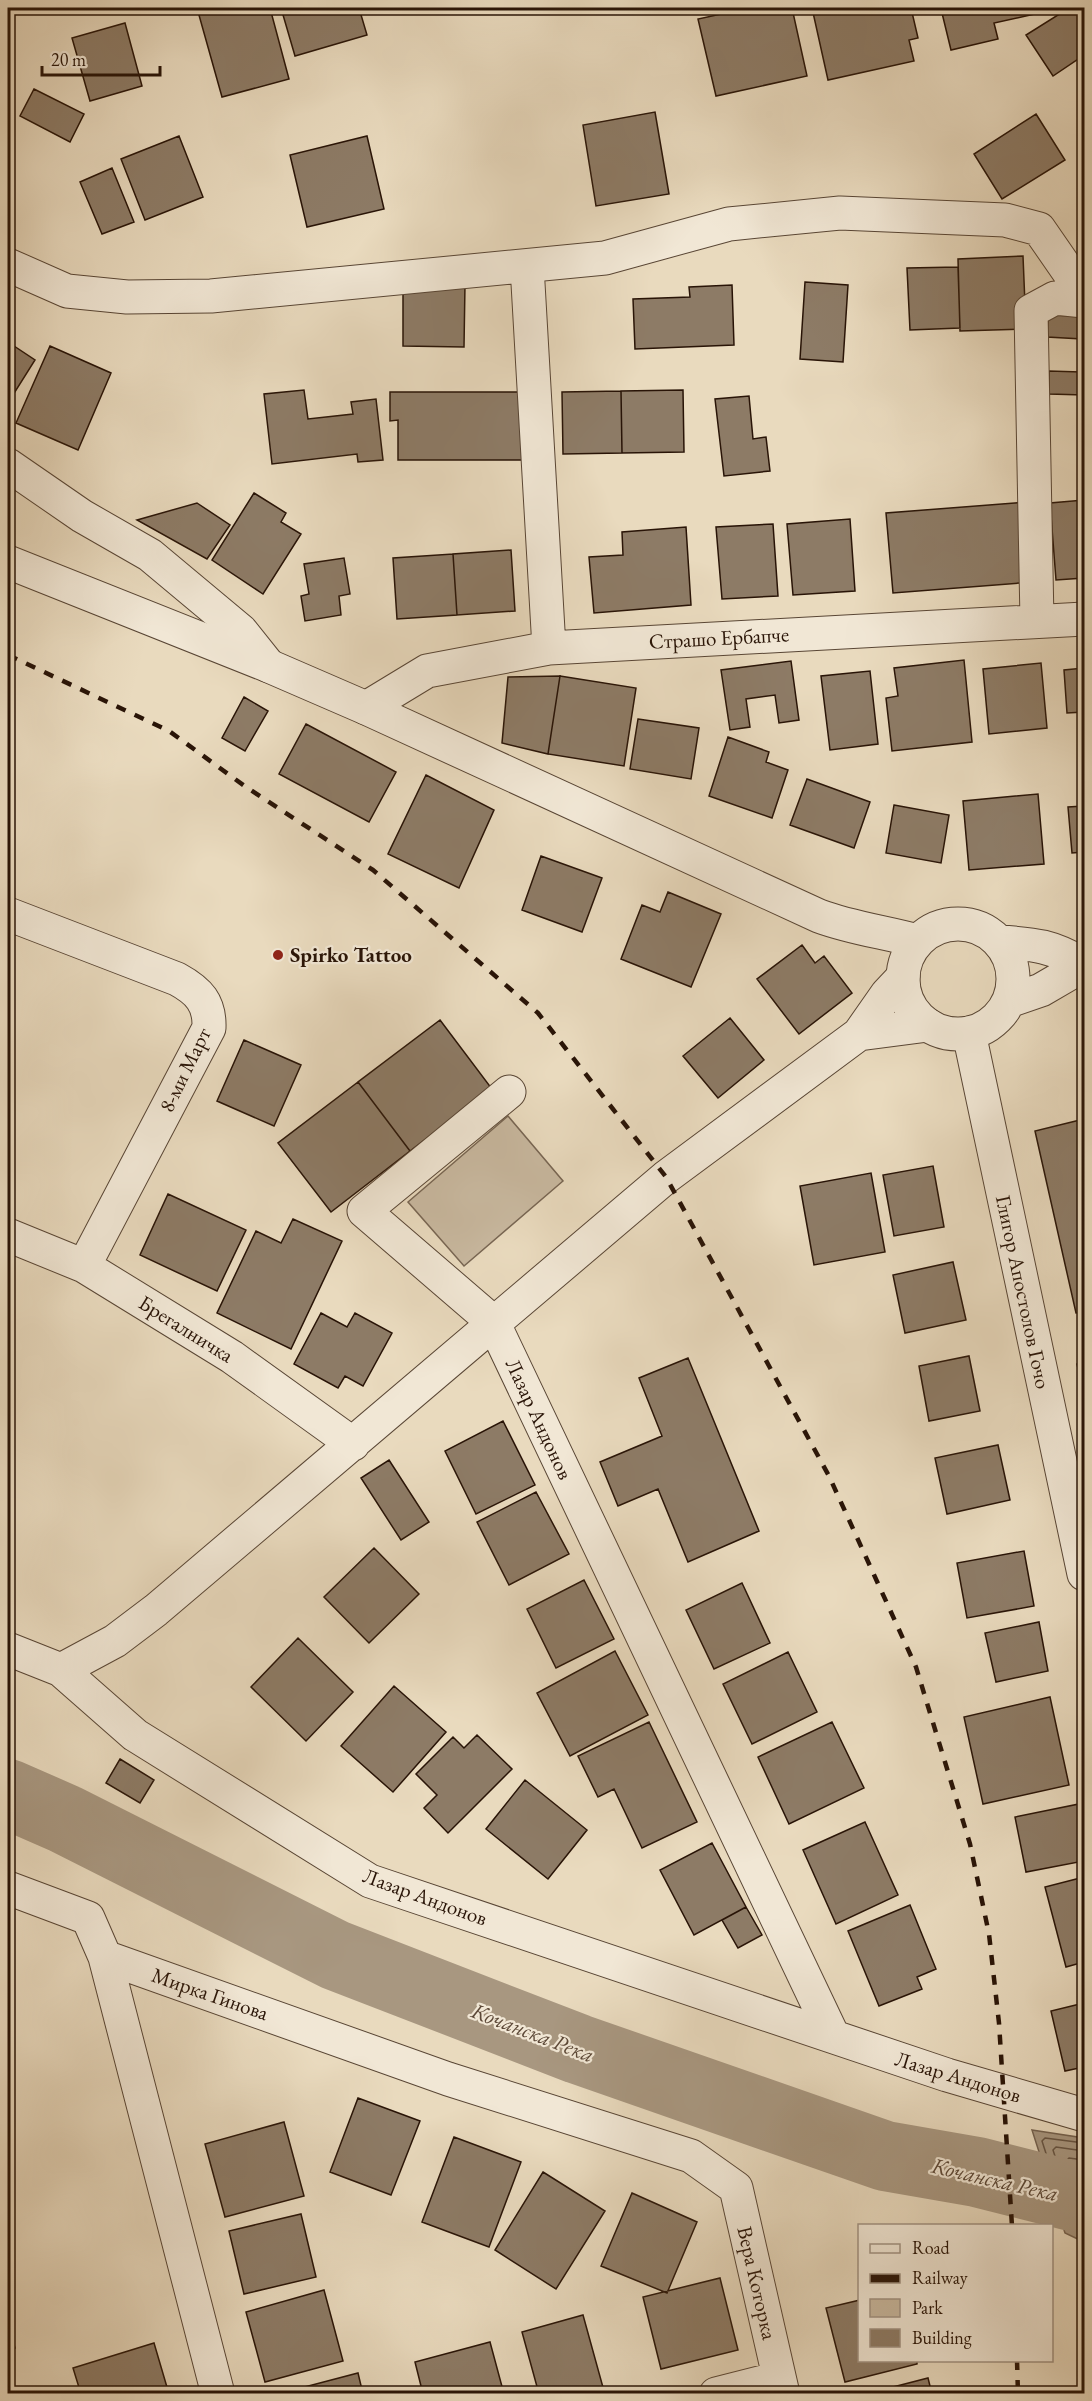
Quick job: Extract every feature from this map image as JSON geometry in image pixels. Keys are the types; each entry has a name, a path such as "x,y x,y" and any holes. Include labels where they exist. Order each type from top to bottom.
{"street":[{"path":"8,265 67,291 127,297 211,296 605,258 729,224 840,213 1005,220 1040,229 1084,294"},
{"path":"527,266 549,648"},
{"path":"1037,621 1031,311 1055,298 1084,301"},
{"path":"8,465 82,516 150,555 241,631 269,666"},
{"path":"8,562 269,666 366,708 849,927 866,944 908,961"},
{"name":"Страшо Ербапче","path":"366,708 427,671 549,648 1084,619"},
{"name":"8-ми Март","path":"8,914 177,979 193,987 203,998 209,1014 209,1028 84,1266"},
{"path":"60,1670 115,1641 156,1610 666,1177 859,1034 908,961 932,930 959,924 985,930 999,942 1008,955 1013,970 1013,986 1009,1001 999,1016 985,1027 969,1033 954,1034 928,1025 859,1034"},
{"path":"999,942 1041,945 1060,951 1084,965 1041,990 1009,1001"},
{"path":"908,961 909,1005 928,1025"},
{"name":"Глигор Апостолов Гочо","path":"969,1033 1083,1558"},
{"name":"Лазар Андонов","path":"509,1092 364,1211 493,1322 833,2036"},
{"name":"Брегалничка","path":"8,1235 84,1266 232,1356 353,1444"},
{"name":"Лазар Андонов","path":"8,1649 60,1670 135,1736 370,1881 947,2075 1084,2115"},
{"path":"8,1888 88,1918 105,1957 218,2394"},
{"name":"Мирка Гинова","path":"105,1957 448,2079 691,2156 736,2188"},
{"name":"Вера Которка","path":"716,2394 781,2386 736,2188"}],"green space":[{"path":"508,1116 563,1181 464,1266 408,1202"}],"water":[{"path":"1032,2130 1084,2138 1084,2242 1065,2233"}],"building":[{"path":"197,8 270,8 289,79 222,97"},
{"path":"281,8 359,8 367,35 295,56"},
{"path":"749,8 792,8 807,76 716,96 698,19"},
{"path":"812,8 911,8 918,38 909,40 914,61 828,80"},
{"path":"964,8 1033,8 1035,14 994,23 998,39 951,50 942,13"},
{"path":"1069,8 1080,8 1084,15 1084,55 1053,76 1026,35"},
{"path":"125,23 142,86 90,101 72,38"},
{"path":"34,89 84,114 70,142 20,116"},
{"path":"655,112 669,194 596,206 583,125"},
{"path":"1036,114 1065,160 1002,199 974,154"},
{"path":"179,136 203,197 145,220 121,159"},
{"path":"367,136 384,209 307,227 290,155"},
{"path":"112,168 134,222 102,234 80,182"},
{"path":"1023,256 1026,329 960,331 958,259"},
{"path":"958,267 960,328 910,330 907,268"},
{"path":"805,282 848,285 843,362 800,359"},
{"path":"403,283 465,284 464,347 403,346"},
{"path":"732,285 734,345 635,349 633,299 690,297 689,287"},
{"path":"1048,315 1084,316 1084,395 1049,394 1049,371 1081,372 1082,339 1047,337"},
{"path":"8,342 35,360 8,403"},
{"path":"50,346 111,373 78,450 16,423"},
{"path":"304,390 308,419 353,414 351,402 376,399 383,460 358,462 357,454 272,464 264,394"},
{"path":"683,390 684,452 622,453 621,391"},
{"path":"621,391 622,453 563,454 562,392"},
{"path":"390,392 522,392 522,460 398,460 398,420 390,421"},
{"path":"749,396 753,439 766,437 770,471 724,476 715,399"},
{"path":"254,493 286,513 281,522 301,534 263,594 212,560"},
{"path":"1084,500 1084,578 1056,580 1050,503"},
{"path":"1027,502 1033,582 893,593 886,513"},
{"path":"197,503 230,525 207,559 137,520"},
{"path":"850,519 855,591 793,595 787,524"},
{"path":"773,524 778,596 722,599 716,527"},
{"path":"686,527 691,605 594,613 589,557 623,555 622,532"},
{"path":"511,550 515,611 457,615 453,554"},
{"path":"453,554 457,615 397,619 393,558"},
{"path":"344,558 350,594 339,596 341,615 305,621 301,596 309,594 304,564"},
{"path":"964,660 972,742 892,751 886,698 898,696 894,668"},
{"path":"791,661 799,720 779,723 775,695 746,699 750,727 730,730 721,670"},
{"path":"1041,663 1047,728 989,734 983,669"},
{"path":"1084,668 1084,712 1067,713 1064,670"},
{"path":"870,671 878,744 830,750 821,676"},
{"path":"560,676 636,688 624,766 548,754"},
{"path":"560,676 548,754 502,743 508,677"},
{"path":"244,697 268,711 245,751 222,738"},
{"path":"638,719 699,728 691,779 630,769"},
{"path":"306,724 396,772 369,822 279,774"},
{"path":"728,737 769,752 766,762 788,770 772,818 709,796"},
{"path":"426,775 494,810 459,888 388,854"},
{"path":"807,779 870,802 854,848 790,825"},
{"path":"1038,794 1044,864 969,870 963,801"},
{"path":"894,805 949,815 941,863 886,853"},
{"path":"1084,806 1084,852 1072,853 1068,807"},
{"path":"541,856 602,878 582,932 522,910"},
{"path":"668,892 721,914 691,987 621,959 642,905 660,912"},
{"path":"802,945 815,963 824,956 852,993 799,1034 757,979"},
{"path":"730,1018 764,1060 718,1098 683,1056"},
{"path":"440,1020 492,1089 410,1151 358,1082"},
{"path":"244,1040 301,1065 274,1126 217,1101"},
{"path":"358,1082 410,1151 331,1212 278,1143"},
{"path":"1084,1119 1084,1312 1076,1313 1035,1131"},
{"path":"933,1166 944,1227 894,1236 883,1175"},
{"path":"871,1173 885,1252 814,1265 800,1186"},
{"path":"168,1194 246,1230 217,1291 140,1255"},
{"path":"293,1219 342,1241 291,1349 217,1313 256,1231 281,1243"},
{"path":"953,1262 966,1320 905,1333 893,1275"},
{"path":"321,1313 347,1327 355,1313 392,1333 363,1386 345,1376 338,1388 294,1364"},
{"path":"969,1356 980,1411 929,1421 919,1366"},
{"path":"688,1358 759,1531 688,1562 658,1489 618,1506 600,1462 662,1436 639,1378"},
{"path":"1084,1362 1084,1396 1077,1364"},
{"path":"503,1421 535,1485 476,1514 445,1451"},
{"path":"998,1445 1010,1500 947,1514 935,1458"},
{"path":"389,1460 429,1522 401,1540 361,1478"},
{"path":"536,1492 569,1554 509,1585 477,1522"},
{"path":"374,1548 419,1594 369,1643 324,1597"},
{"path":"1024,1551 1034,1606 967,1618 957,1563"},
{"path":"584,1580 614,1639 556,1668 527,1609"},
{"path":"742,1583 770,1643 714,1669 686,1610"},
{"path":"1039,1622 1048,1671 996,1682 985,1633"},
{"path":"298,1638 353,1692 306,1741 251,1687"},
{"path":"615,1651 648,1715 570,1756 537,1693"},
{"path":"788,1652 817,1712 752,1744 723,1684"},
{"path":"394,1686 446,1732 393,1792 341,1746"},
{"path":"1050,1697 1069,1785 983,1804 964,1717"},
{"path":"649,1722 697,1822 642,1848 614,1789 598,1797 578,1756"},
{"path":"832,1722 864,1788 789,1824 758,1757"},
{"path":"477,1735 512,1769 448,1833 424,1808 437,1795 416,1774 453,1737 464,1748"},
{"path":"120,1759 154,1780 140,1803 106,1783"},
{"path":"525,1780 587,1830 548,1879 486,1829"},
{"path":"1079,1804 1084,1830 1084,1861 1026,1872 1015,1817"},
{"path":"865,1822 898,1895 836,1924 803,1850"},
{"path":"712,1843 746,1907 694,1935 660,1870"},
{"path":"1084,1877 1084,1962 1066,1967 1045,1887"},
{"path":"910,1905 936,1969 917,1977 922,1989 879,2006 848,1931"},
{"path":"746,1907 762,1935 738,1948 722,1920"},
{"path":"1084,2003 1084,2067 1065,2071 1051,2011"},
{"path":"358,2098 420,2121 391,2195 330,2172"},
{"path":"284,2122 304,2196 225,2217 205,2144"},
{"path":"454,2137 521,2162 489,2247 422,2222"},
{"path":"543,2172 605,2211 556,2289 495,2250"},
{"path":"632,2193 697,2222 667,2293 601,2266"},
{"path":"301,2214 316,2277 244,2294 229,2231"},
{"path":"720,2278 738,2350 661,2369 643,2297"},
{"path":"324,2290 343,2361 265,2382 246,2312"},
{"path":"858,2300 858,2362 917,2362 917,2364 845,2382 826,2308"},
{"path":"583,2315 604,2391 539,2394 522,2332"},
{"path":"8,2323 15,2348 8,2350"},
{"path":"490,2342 504,2394 423,2394 415,2362"},
{"path":"154,2343 169,2394 81,2394 73,2368"},
{"path":"358,2373 363,2394 294,2394 293,2390"},
{"path":"928,2378 932,2394 866,2394"}],"waterway":[{"name":"Кочанска Река","path":"8,1794 65,1819 335,1955 578,2049 885,2156 977,2172 1084,2199"}],"railway":[{"path":"8,655 169,731 246,787 373,870 538,1013 666,1177 829,1476 916,1667 970,1844 989,1934 999,2023 1012,2224"},
{"path":"1017,2362 1018,2394"}],"place":[{"name":"Spirko Tattoo","path":"278,955"}]}
